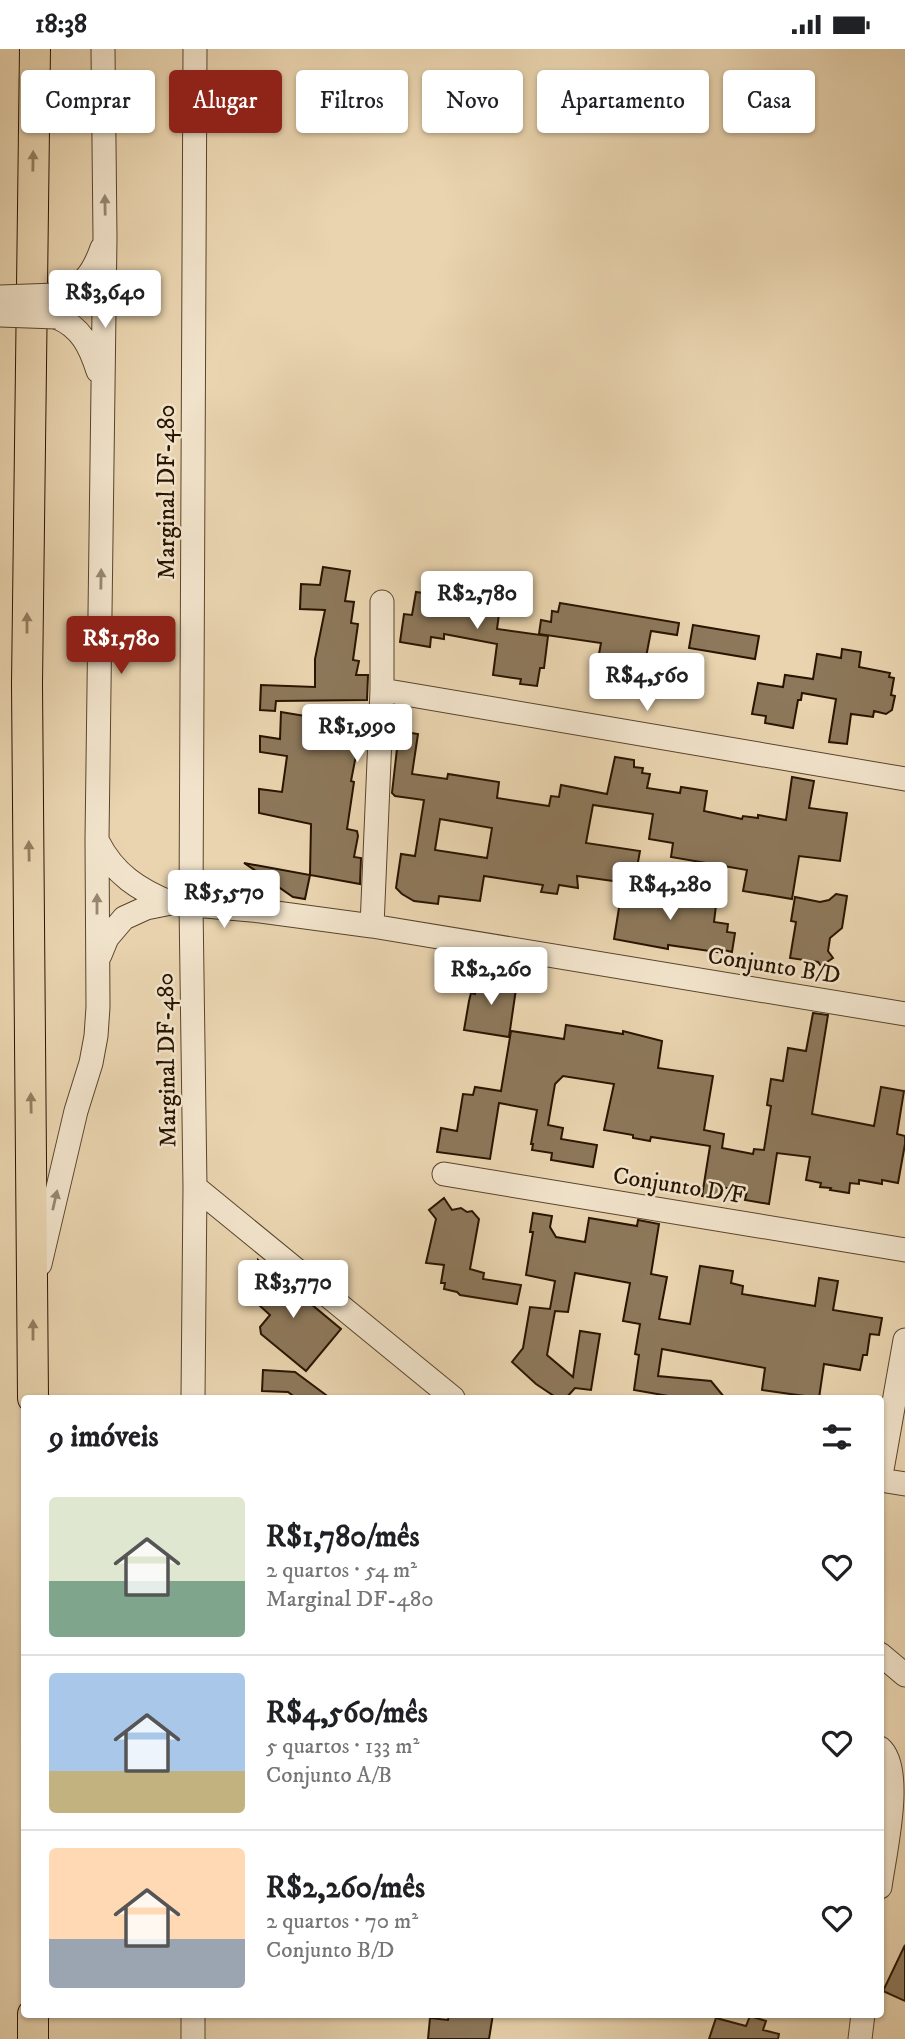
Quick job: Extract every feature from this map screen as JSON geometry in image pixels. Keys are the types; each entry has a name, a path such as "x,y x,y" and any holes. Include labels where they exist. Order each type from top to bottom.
{"main road":[{"path":"33,1395 27,684 35,49"},
{"path":"33,2018 33,2039"}],"street":[{"path":"33,1290 96,1036 106,237 103,49"},
{"name":"Marginal DF-480","path":"193,1395 195,1187 181,904 195,49"},
{"path":"0,314 56,306 69,292 85,282 97,262 106,237"},
{"path":"0,296 56,306 66,321 84,337 103,387"},
{"path":"372,926 382,690 382,602"},
{"path":"382,690 905,779"},
{"path":"97,839 111,864 127,880 144,891 181,904"},
{"path":"98,960 107,938 124,918 146,908 181,904"},
{"name":"Conjunto B/D","path":"181,904 372,926 905,1014"},
{"name":"Conjunto D/F","path":"444,1174 905,1250"},
{"path":"195,1187 449,1395"},
{"path":"884,1458 905,1340"},
{"path":"884,1481 905,1484"},
{"path":"884,1657 905,1675"},
{"path":"884,1753 899,1801 884,1869"},
{"path":"193,2018 193,2039"},
{"path":"860,2039 863,2018"}],"building":[{"path":"323,567 350,571 345,601 354,602 351,623 358,624 353,660 359,661 356,675 368,675 367,700 276,701 275,711 260,710 261,685 315,687 315,659 325,610 300,609 301,584 320,585"},
{"path":"464,586 502,592 497,629 548,636 544,668 540,668 537,686 520,684 521,679 493,675 497,644 444,634 444,639 431,637 430,647 400,642 404,614 412,615 416,592 462,599"},
{"path":"560,603 679,623 677,635 651,631 643,673 597,665 601,643 539,634 541,620 551,622 552,611 558,612"},
{"path":"693,625 759,636 755,659 689,648"},
{"path":"842,649 861,652 859,667 890,673 889,677 894,678 891,695 895,696 892,710 886,714 874,711 873,717 851,714 847,744 829,742 836,699 802,693 801,700 798,700 793,728 765,723 766,716 752,714 758,683 783,687 785,675 813,679 817,654 841,658"},
{"path":"281,712 365,726 351,781 354,782 347,829 357,831 354,857 361,858 360,884 310,875 311,824 259,813 259,789 282,792 287,756 260,752 260,736 280,739"},
{"path":"399,731 418,734 412,774 447,779 448,774 499,782 497,798 549,806 551,796 559,797 561,785 607,794 615,757 634,760 634,767 643,768 642,773 650,774 647,788 680,793 681,787 707,791 704,811 742,819 743,816 758,818 758,815 786,820 792,777 814,781 809,808 847,813 840,861 799,856 792,899 743,891 747,870 671,857 673,843 649,839 653,814 593,805 586,843 640,851 634,884 577,876 578,888 559,885 557,894 541,892 543,885 484,876 480,901 439,896 438,904 414,901 396,888 401,854 415,856 424,800 395,796 392,793","holes":["440,819 492,828 487,858 435,850"]},
{"path":"244,863 310,875 305,899 293,897 277,886 275,899 258,897 262,875"},
{"path":"623,883 660,889 658,902 692,907 695,893 717,897 714,922 728,924 727,932 735,933 732,952 668,945 668,949 614,939"},
{"path":"836,894 847,896 842,928 830,938 828,951 833,958 821,966 818,962 790,958 796,922 791,921 795,897 820,902 829,900"},
{"path":"478,976 517,982 509,1037 464,1030 471,993 475,994"},
{"path":"813,1013 828,1015 812,1114 874,1126 881,1087 904,1091 897,1134 905,1136 905,1144 898,1183 882,1180 882,1184 859,1180 859,1184 850,1183 849,1193 830,1190 831,1188 820,1187 821,1183 806,1180 810,1157 777,1153 769,1204 745,1200 747,1191 720,1187 718,1199 702,1196 710,1146 651,1137 650,1141 604,1130 614,1084 563,1076 555,1084 548,1125 563,1128 561,1139 597,1145 593,1167 551,1160 552,1153 532,1150 537,1110 499,1103 490,1159 437,1152 441,1128 457,1131 463,1094 473,1095 475,1087 501,1091 511,1031 564,1039 566,1025 623,1034 623,1031 662,1041 658,1068 713,1076 704,1130 724,1134 722,1148 753,1154 754,1149 764,1150 771,1106 767,1105 771,1079 783,1081 788,1048 806,1051"},
{"path":"444,1198 452,1210 461,1208 467,1212 472,1211 479,1219 470,1269 484,1273 483,1279 521,1285 517,1304 460,1295 444,1289 445,1283 441,1283 444,1265 426,1263 436,1219 429,1210"},
{"path":"533,1213 552,1216 550,1227 556,1237 585,1242 589,1218 637,1226 638,1220 659,1224 651,1274 667,1277 659,1319 690,1324 700,1266 733,1271 731,1283 743,1286 742,1294 815,1306 819,1278 838,1281 833,1310 882,1318 879,1335 870,1334 867,1355 863,1355 860,1370 824,1364 819,1395 762,1390 765,1368 662,1349 658,1376 711,1381 723,1395 663,1395 634,1390 639,1355 635,1354 640,1324 623,1321 630,1283 575,1273 568,1312 555,1311 547,1355 573,1377 580,1331 600,1334 591,1390 575,1388 569,1395 552,1395 512,1362 523,1348 530,1307 550,1309 555,1281 526,1275 533,1232 530,1232"},
{"path":"258,1260 341,1329 306,1371 261,1334 260,1327 270,1315 258,1304"},
{"path":"263,1370 295,1372 326,1395 292,1395 288,1392 262,1391"},
{"path":"905,1945 905,2001 884,1991"},
{"path":"430,2018 492,2018 489,2039 428,2039"},
{"path":"716,2018 746,2026 749,2018 766,2021 763,2030 779,2034 778,2039 709,2039"}]}
